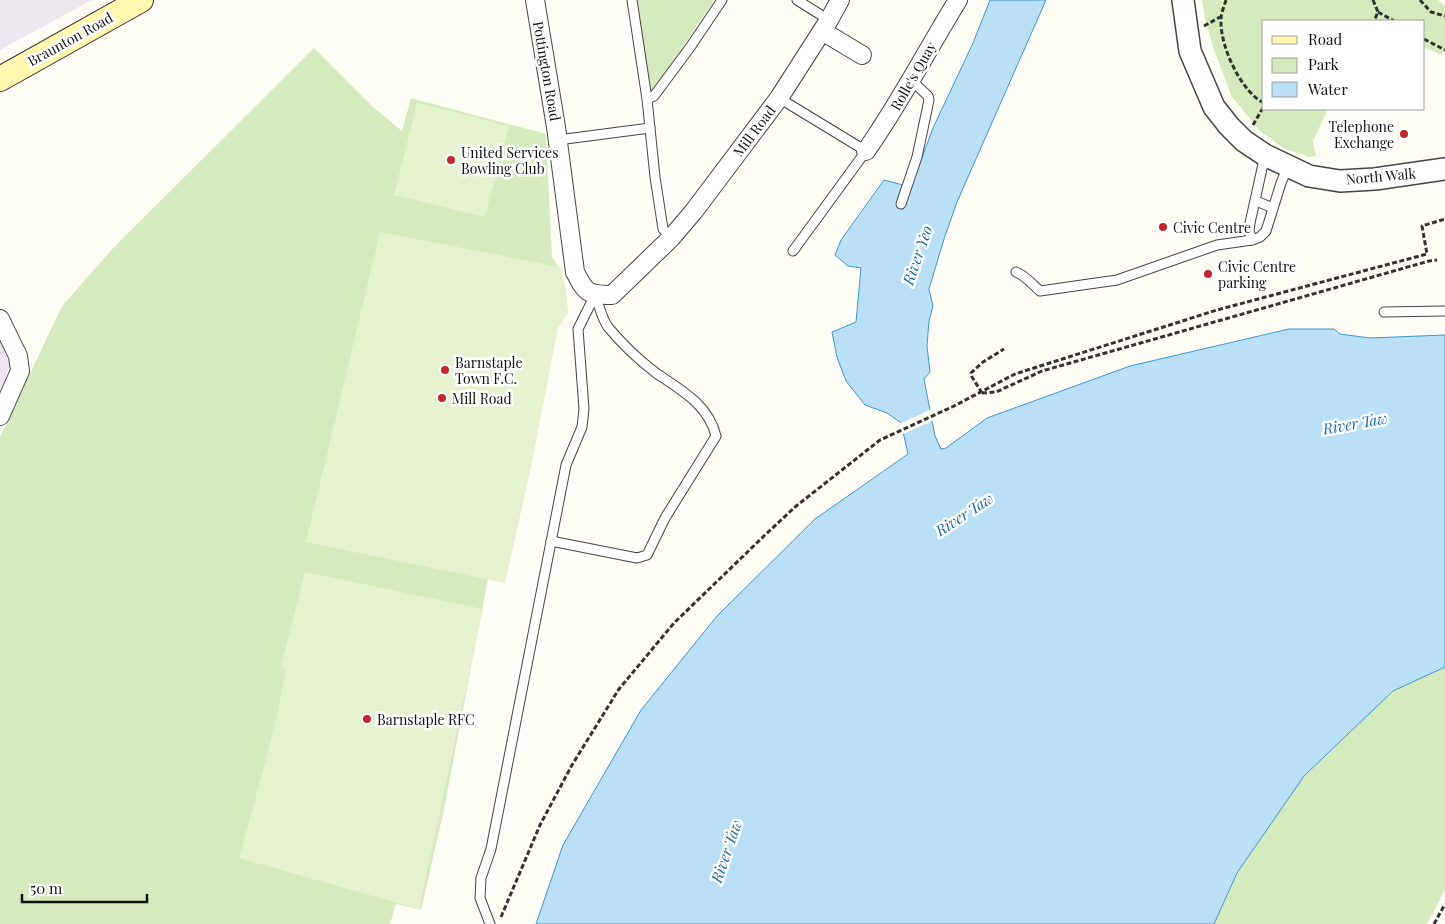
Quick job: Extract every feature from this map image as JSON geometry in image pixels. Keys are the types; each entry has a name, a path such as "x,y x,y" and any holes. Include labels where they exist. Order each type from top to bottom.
{"main road":[{"name":"Braunton Road","path":"0,79 141,0"}],"street":[{"name":"Pottington Road","path":"535,0 558,140 575,272 584,290 603,295"},
{"name":"Mill Road","path":"603,295 672,238 694,211 778,98 826,26 840,0"},
{"name":"North Walk","path":"1183,0 1190,51 1214,107 1244,141 1265,155 1309,176 1340,180 1375,179 1445,169"},
{"name":"Rolle's Quay","path":"866,151 911,80 953,2"},
{"path":"826,26 862,55"},
{"path":"0,319 18,356 20,371 0,416"}],"lane":[{"path":"632,0 647,99 662,229 672,238"},
{"path":"647,99 654,96 722,0"},
{"path":"797,0 826,26"},
{"path":"901,204 917,157 929,100 922,88 911,80"},
{"path":"778,98 866,151 793,251"},
{"path":"558,140 650,128"},
{"path":"1252,240 1249,231 1250,222 1265,155"},
{"path":"1016,272 1025,275 1031,284 1040,291 1065,288 1116,280 1217,245 1260,237 1266,231 1288,166"},
{"path":"1256,201 1273,208"},
{"path":"490,924 480,898 481,878 491,849 566,465 582,427 584,409 578,329 603,295"},
{"path":"551,541 637,558 647,554 674,503 716,436 708,415 688,393 637,357 607,325 603,295"},
{"path":"1384,312 1445,311"}],"path":[{"path":"1226,0 1221,23 1222,34 1239,77 1255,99 1262,102"},
{"path":"1373,0 1378,12 1392,20"},
{"path":"1420,0 1431,12 1445,16"},
{"path":"1374,20 1378,12"},
{"path":"1425,40 1445,50"},
{"path":"498,924 540,825 572,765 619,689 674,623 765,535 795,507 880,440 982,393 1015,374 1217,310 1427,254 1422,226 1445,219"},
{"path":"982,393 996,392 1042,371 1437,260"},
{"path":"982,393 971,373 978,366 1004,349"},
{"path":"1434,924 1445,904"}],"shaded area":[{"path":"0,0 92,0 0,50"},
{"path":"0,339 10,365 0,392"}],"green space":[{"path":"633,0 714,0 652,93 648,93"},
{"path":"1202,0 1438,0 1445,6 1445,50 1441,55 1425,47 1425,20 1262,20 1262,110 1328,110 1313,141 1316,156 1309,157 1283,148 1260,131 1232,97 1214,50 1205,19"},
{"path":"314,48 373,107 402,131 411,98 546,134 552,257 563,277 566,291 568,313 550,319 492,558 443,814 421,910 396,904 390,924 0,924 0,437 62,306 115,246"},
{"name":"United Services Bowling Club","path":"417,103 509,126 485,217 394,195"},
{"name":"Mill Road","path":"380,232 560,267 565,285 568,313 558,328 531,467 505,583 306,542"},
{"name":"Barnstaple RFC","path":"305,572 483,609 419,909 239,858 276,717 286,669 281,666"},
{"path":"1445,667 1445,890 1427,924 1214,924 1237,873 1304,776 1393,691"}],"water":[{"path":"990,0 1046,0 957,202 929,289 933,306 929,321 927,346 930,372 924,379 935,436 941,449 946,448 987,418 1130,366 1289,329 1334,329 1340,334 1370,338 1445,335 1445,667 1393,691 1304,776 1237,873 1214,924 536,924 563,845 641,710 717,616 815,519 908,454 901,423 887,413 865,405 846,381 837,357 832,332 856,322 861,268 848,266 835,255 841,240 884,180 903,185 917,171 933,128 973,43"}],"pier":[{"path":"932,409 934,420 901,435 899,424"}],"place":[{"name":"Telephone Exchange","path":"1404,134"},
{"name":"United Services Bowling Club","path":"451,160"},
{"name":"Civic Centre","path":"1163,227"},
{"name":"Civic Centre parking","path":"1208,274"},
{"name":"Barnstaple Town F.C.","path":"445,370"},
{"name":"Mill Road","path":"442,398"},
{"name":"Barnstaple RFC","path":"367,719"}],"water label":[{"name":"River Yeo","path":"917,255"},
{"name":"River Taw","path":"1355,423"},
{"name":"River Taw","path":"964,514"},
{"name":"River Taw","path":"726,851"}]}
